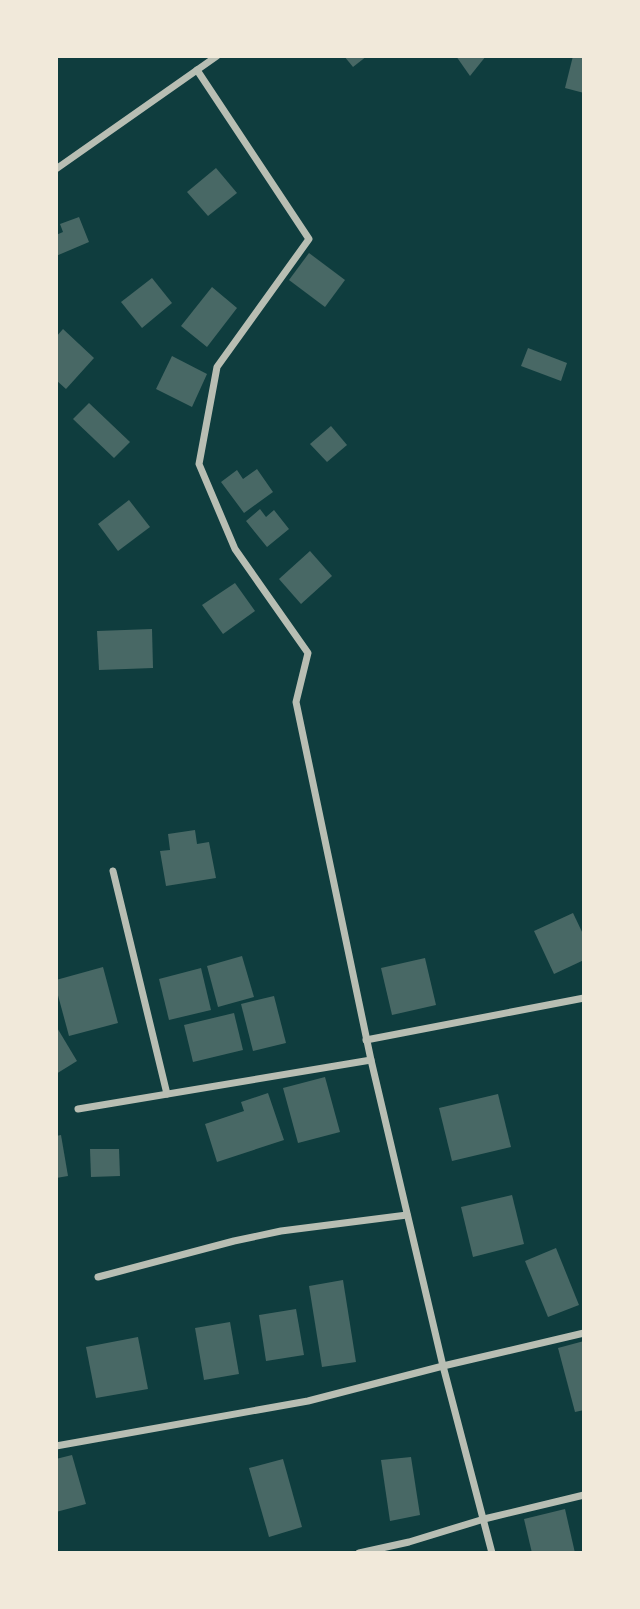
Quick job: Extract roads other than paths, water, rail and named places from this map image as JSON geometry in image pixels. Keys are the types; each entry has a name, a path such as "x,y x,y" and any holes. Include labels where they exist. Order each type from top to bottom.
{"street":[{"path":"56,169 217,56"},
{"path":"197,70 309,239 217,367 199,464 235,549 308,653 296,702 370,1060 443,1366 492,1553"},
{"path":"113,871 167,1094"},
{"path":"366,1040 584,998"},
{"path":"78,1109 370,1060"},
{"path":"98,1277 281,1231 407,1215"},
{"path":"56,1446 308,1401 584,1333"},
{"path":"359,1553 584,1495"}]}
